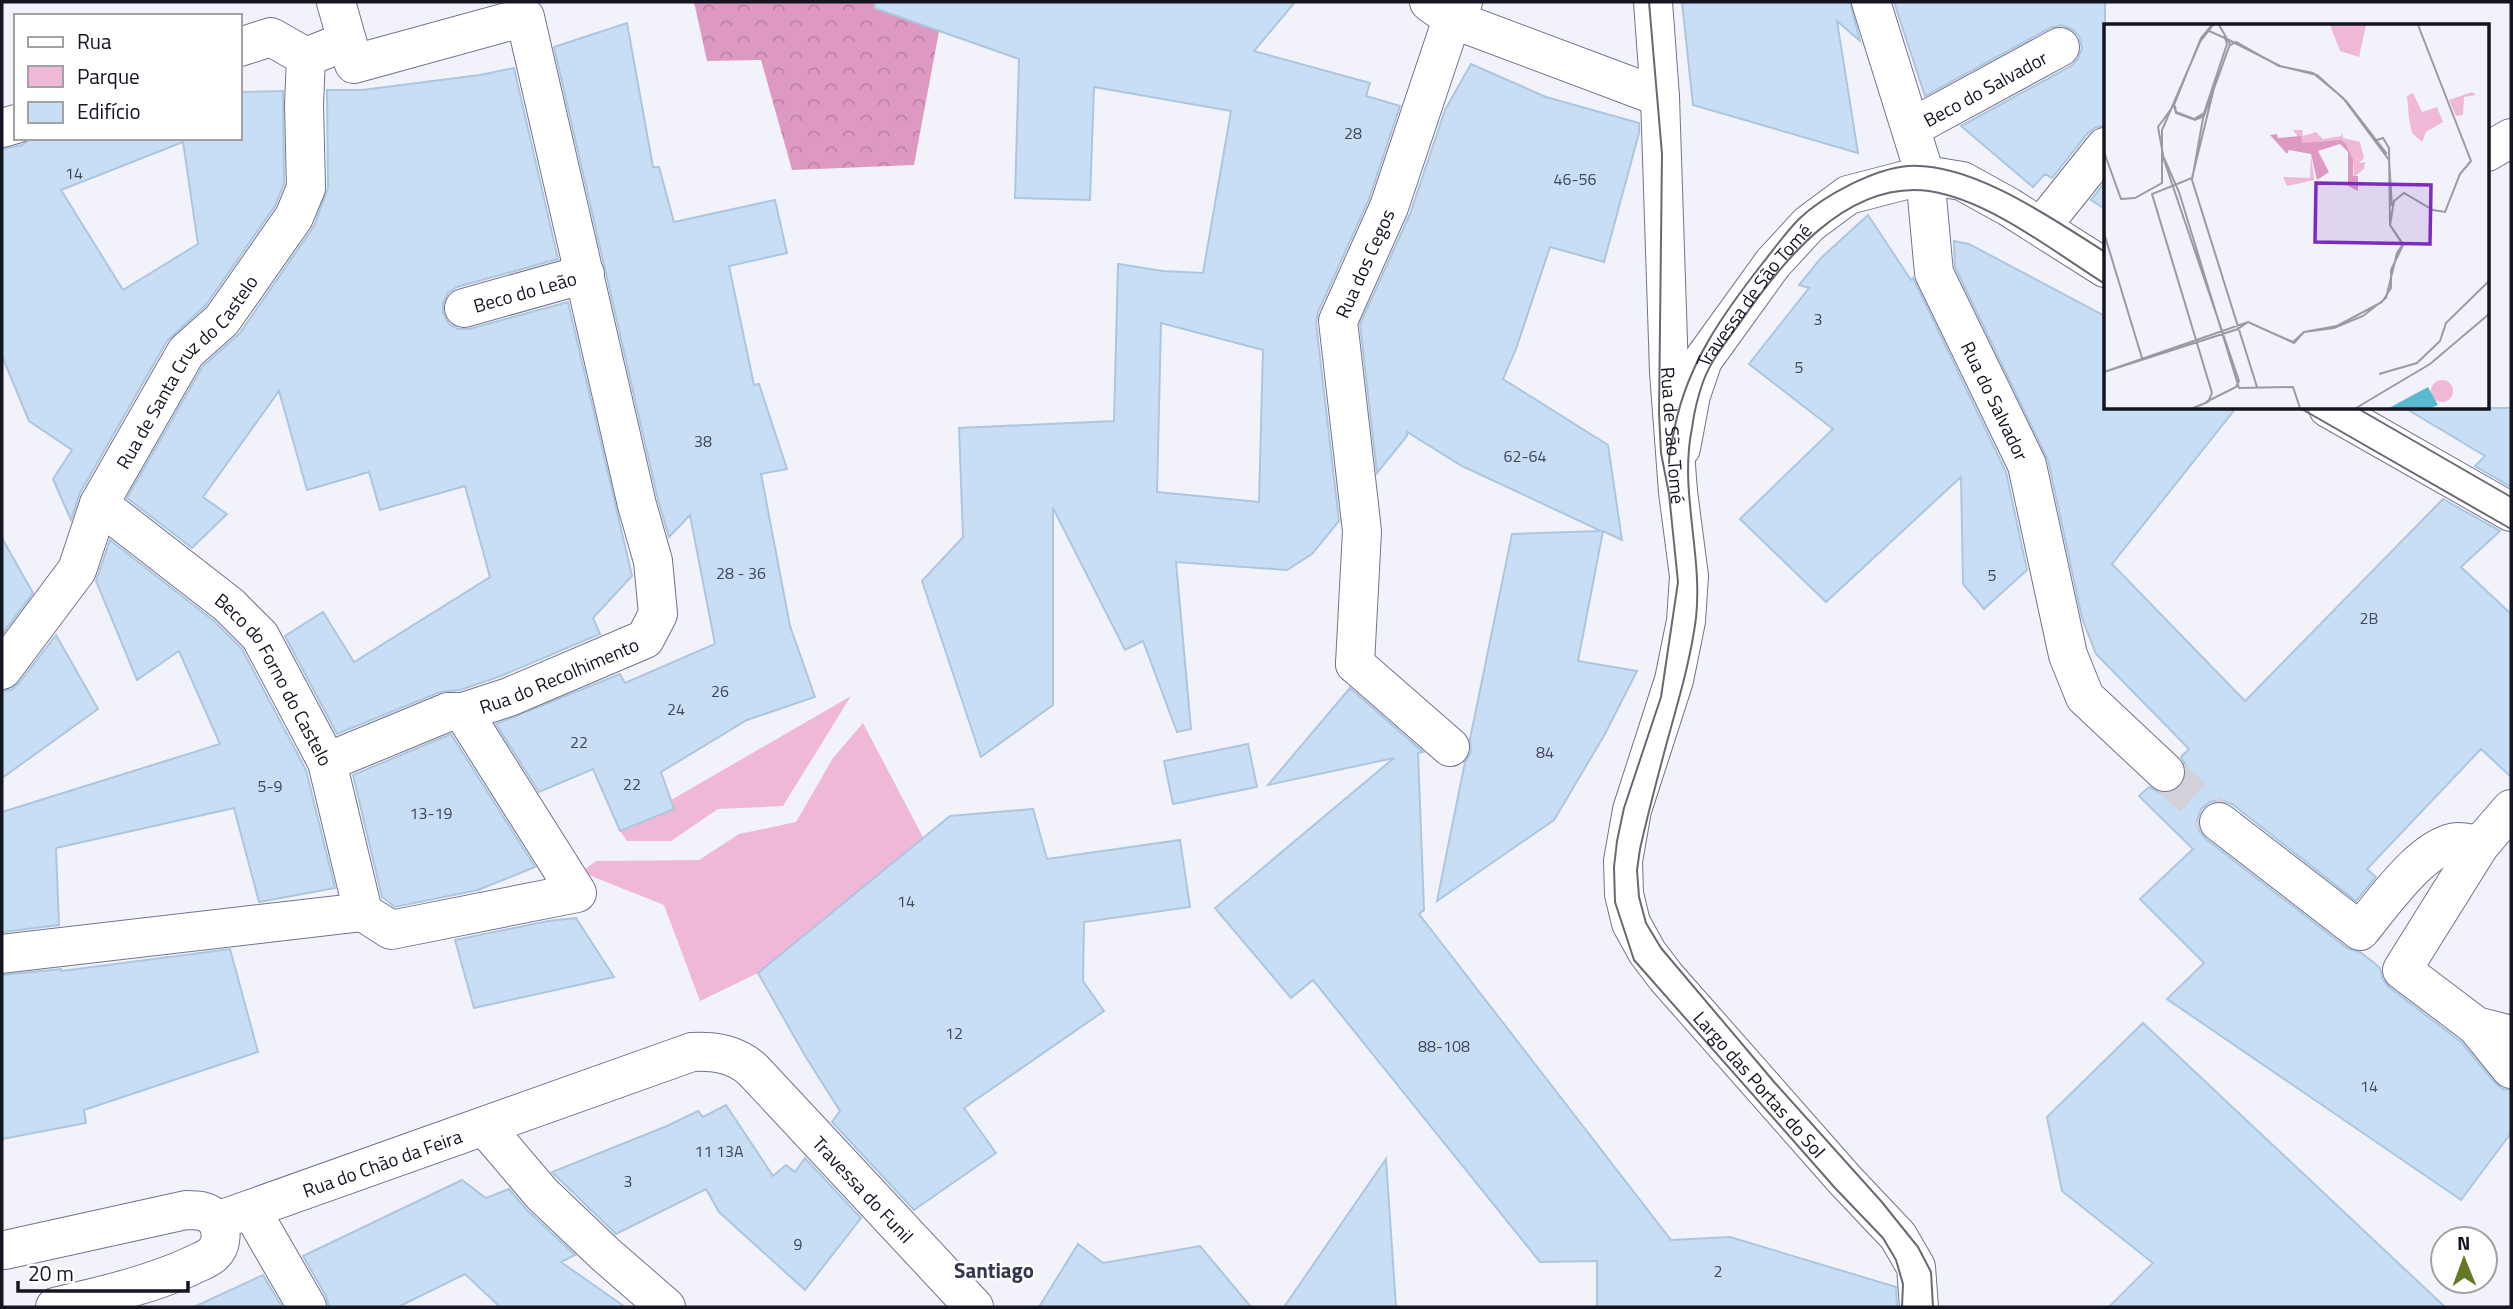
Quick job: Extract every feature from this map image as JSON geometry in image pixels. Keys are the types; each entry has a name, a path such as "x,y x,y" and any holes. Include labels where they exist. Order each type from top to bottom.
{"street":[{"path":"242,46 271,37 306,57 347,41 336,2"},
{"name":"Rua de São Tomé","path":"1623,862 1632,810 1674,680 1686,621 1689,576 1678,492 1669,372 1661,97 1653,2"},
{"name":"Rua do Salvador","path":"1871,2 1925,175 1934,273 2027,466 2068,654 2085,698 2165,772"},
{"path":"1448,7 1661,97"},
{"name":"Rua dos Cegos","path":"1448,7 1389,207 1338,321 1362,531 1355,664 1450,747"},
{"name":"Rua do Recolhimento","path":"347,41 354,64 525,17 637,505 653,561 658,614 645,639 509,697 463,712 577,893 391,930 363,912"},
{"name":"Beco do Salvador","path":"1911,128 2060,47"},
{"name":"Rua de Santa Cruz do Castelo","path":"2,670 77,570 99,504 186,352 222,320 294,217 306,188 306,57"},
{"path":"2488,151 2511,138"},
{"path":"2043,229 2049,217 2104,148"},
{"path":"1925,175 1962,181 2104,267"},
{"name":"Travessa de São Tomé","path":"1678,492 1681,439 1691,395 1703,360 1773,263 1809,224 1848,195 1925,175"},
{"name":"Beco do Leão","path":"464,308 584,274"},
{"path":"2332,410 2511,512"},
{"name":"Beco do Forno do Castelo","path":"99,504 229,605 260,636 327,762 363,912"},
{"path":"327,762 448,712 463,712"},
{"path":"2511,809 2480,845 2402,970 2494,1030 2511,1069"},
{"path":"2219,822 2360,931 2413,867 2441,847 2457,842 2480,845"},
{"name":"Largo das Portas do Sol","path":"1623,862 1624,894 1631,923 1647,952 1836,1170 1898,1236 1916,1267 1919,1301"},
{"path":"2,954 363,912"},
{"name":"Rua do Chão da Feira","path":"234,1215 692,1052 708,1051 728,1055 743,1061 753,1070"},
{"name":"Travessa do Funil","path":"753,1070 974,1307"},
{"path":"485,1126 542,1194 666,1307"},
{"path":"5,1250 187,1210 201,1209 234,1215 307,1307"},
{"path":"55,1307 155,1282 201,1261 213,1254 220,1242 220,1228 234,1215"}],"green space":[{"path":"694,2 919,2 941,21 914,165 792,170 761,60 707,61"},
{"path":"851,696 783,806 718,809 671,841 627,841 620,831 674,809 671,800"},
{"path":"863,723 924,839 758,973 700,1001 664,905 581,872 596,861 699,860 739,834 796,822 833,758"}],"building":[{"path":"875,2 1295,2 1254,51 1370,83 1366,96 1400,106 1369,199 1318,312 1316,323 1339,521 1312,554 1287,570 1176,562 1191,729 1177,732 1143,641 1125,650 1053,508 1053,705 981,757 922,581 963,537 959,428 1114,421 1118,264 1163,271 1203,273 1231,111 1094,87 1090,200 1015,198 1019,59 874,8","holes":["1161,323 1263,350 1259,502 1157,492"]},
{"path":"1682,2 1850,2 1860,41 1837,21 1858,153 1693,105"},
{"path":"1894,2 2105,2 2104,126 2096,127 2088,133 2052,178 2045,174 2033,187 1961,126 2071,66 2078,59 2082,48 2079,36 2072,29 2061,25 2050,28 1925,96"},
{"path":"627,23 653,167 659,167 674,222 775,200 787,253 729,266 754,385 759,384 787,469 761,474 790,626 815,697 747,720 661,772 674,809 620,831 593,769 539,792 496,724 620,674 625,683 715,644 690,515 669,537 658,500 554,47"},
{"path":"1471,64 1546,97 1639,123 1639,133 1604,262 1550,247 1516,349 1503,379 1608,445 1622,540 1603,531 1578,661 1637,671 1605,734 1554,820 1437,901 1465,762 1471,752 1470,739 1512,534 1601,531 1462,466 1407,432 1407,436 1377,473 1360,324 1410,214 1445,110"},
{"path":"514,68 558,259 457,287 448,293 443,303 443,313 449,324 458,329 469,329 568,302 632,576 593,618 600,634 501,676 460,690 440,692 337,734 285,636 323,612 354,662 490,577 465,486 380,510 369,472 307,490 279,391 203,497 227,514 192,548 127,498 203,366 240,333 314,226 328,188 327,90 362,90"},
{"path":"283,91 284,184 275,206 206,305 167,341 80,493 71,520 53,479 72,450 29,421 2,356 2,149 22,145 29,140 242,140 242,92","holes":["183,142 198,244 123,290 61,190"]},
{"path":"2104,183 2104,208 2091,200"},
{"path":"1868,215 1911,280 1913,278 2006,472 2027,570 1984,609 1963,584 1961,477 1826,602 1740,519 1833,429 1749,364 1809,288 1799,285 1821,258"},
{"path":"1954,241 1969,244 2104,315 2104,410 2234,410 2112,564 2245,701 2443,499 2500,531 2461,567 2511,614 2511,777 2481,749 2367,869 2376,877 2356,901 2232,804 2221,800 2210,802 2201,809 2197,820 2199,831 2206,839 2347,948 2360,952 2373,962 2380,968 2382,978 2389,987 2461,1042 2495,1083 2503,1089 2511,1090 2511,1133 2461,1200 2167,999 2204,963 2140,899 2193,849 2139,796 2149,787 2161,793 2171,793 2180,787 2186,776 2186,766 2181,757 2189,749 2096,654 2082,618 2048,460 1955,267"},
{"path":"2511,408 2511,487 2475,466 2485,456 2408,410"},
{"path":"2,538 33,593 2,634"},
{"path":"110,540 214,621 242,649 306,770 335,888 259,902 234,808 56,848 59,925 2,932 2,812 220,744 179,651 137,680 96,581"},
{"path":"56,635 98,709 2,778 2,691 11,690 19,683"},
{"path":"1350,688 1423,752 1418,753 1424,910 1419,914 1671,1240 1730,1237 1896,1287 1897,1307 1597,1307 1597,1261 1540,1262 1313,980 1291,998 1215,908 1394,758 1268,785"},
{"path":"451,734 535,867 478,890 395,907 382,897 353,775"},
{"path":"1248,744 1257,787 1173,804 1164,761"},
{"path":"1033,809 1047,859 1180,840 1190,907 1084,922 1083,981 1104,1011 964,1108 996,1153 914,1210 832,1122 840,1111 758,973 950,816"},
{"path":"576,918 614,977 474,1008 455,940"},
{"path":"230,949 258,1052 84,1110 86,1123 2,1139 2,975 61,971"},
{"path":"2143,1023 2429,1292 2429,1295 2445,1307 2109,1307 2153,1263 2062,1191 2047,1117"},
{"path":"726,1105 773,1176 786,1165 795,1172 805,1158 861,1218 805,1290 719,1212 706,1189 616,1234 552,1172 698,1111 703,1117"},
{"path":"1386,1159 1396,1307 1284,1307"},
{"path":"462,1180 486,1198 509,1189 527,1210 575,1255 561,1262 625,1307 500,1307 465,1274 398,1307 329,1307 326,1296 303,1256"},
{"path":"1078,1244 1103,1263 1200,1246 1251,1307 1039,1307"},
{"path":"263,1275 282,1307 194,1307"}],"tunnel":[{"path":"2165,772 2219,822"}],"tram line":[{"path":"1649,2 1662,154 1659,413 1661,453 1669,494 1678,582 1661,697 1624,808 1617,841 1614,867 1615,902 1634,960 1835,1188 1883,1238 1896,1260 1903,1284 1902,1307"},
{"path":"1669,463 1675,426 1689,381 1721,321 1794,224 1809,210 1850,185 1880,172 1908,166 1933,167 1958,173 2011,195 2104,251"},
{"path":"1933,1307 1931,1272 1918,1247 1661,948 1646,923 1639,897 1637,870 1640,849 1686,671 1696,618 1696,570 1688,475 1693,422 1701,387 1710,366 1774,276 1818,231 1843,212 1870,199 1898,191 1929,191 1952,196 1998,216 2104,283"},
{"path":"2303,410 2511,529"},
{"path":"2360,410 2511,497"}],"district":[{"name":"Santiago","path":"994,1270"}]}
